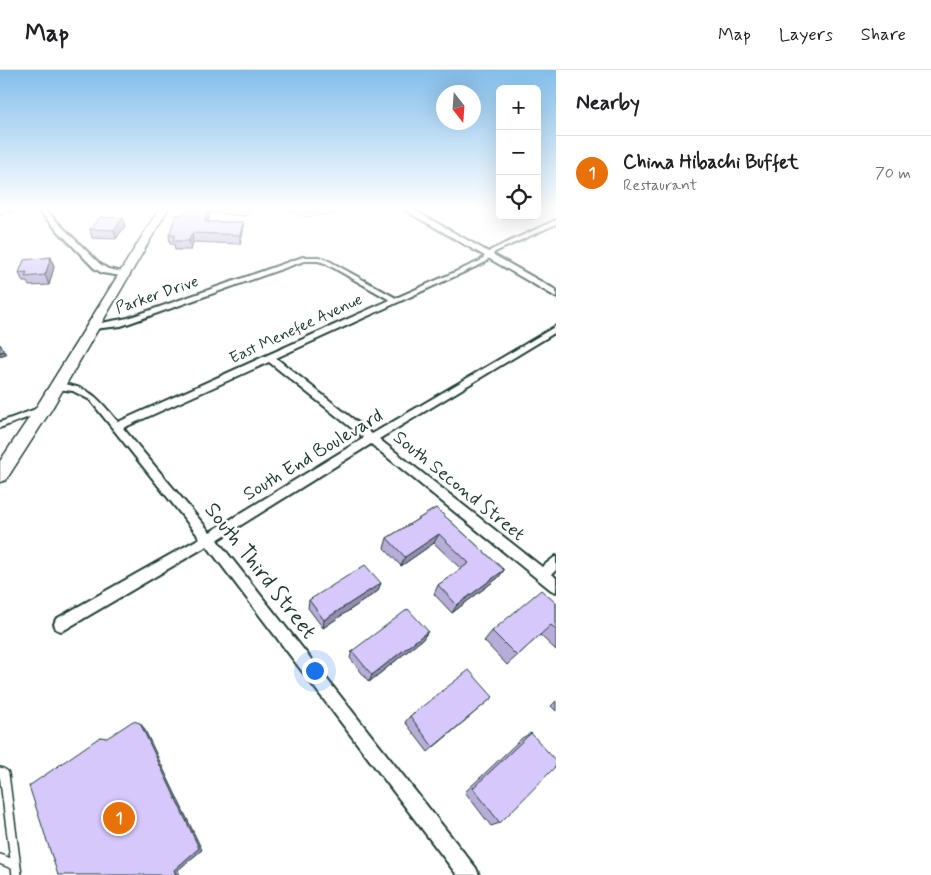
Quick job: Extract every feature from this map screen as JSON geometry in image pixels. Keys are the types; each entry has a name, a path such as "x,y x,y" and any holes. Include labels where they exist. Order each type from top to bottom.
{"main road":[{"path":"0,475 43,410 142,247"}],"street":[{"path":"78,247 97,266 105,271 125,275"},
{"path":"472,247 556,294"},
{"name":"East Menefee Avenue","path":"116,427 482,262 493,251 503,247"},
{"name":"Parker Drive","path":"92,327 118,324 131,320 303,259 319,259 327,262 395,300"},
{"name":"South End Boulevard","path":"60,624 209,539 303,480 556,328"},
{"name":"South Second Street","path":"270,358 556,586"},
{"name":"South Third Street","path":"57,386 76,388 93,398 209,539 469,875"},
{"path":"542,575 556,562"}],"lane":[{"path":"0,425 43,410"},
{"path":"0,772 4,774 16,870"},
{"path":"0,859 16,870"}],"building":[{"path":"51,257 45,275 25,277 27,272 19,273 24,260"},
{"path":"0,344 4,351 0,352"},
{"path":"436,508 504,570 457,605 438,585 469,563 439,534 405,557 387,538"},
{"path":"365,565 381,583 324,620 309,600"},
{"path":"541,590 556,603 556,629 551,625 517,656 492,631"},
{"path":"408,609 428,631 372,675 352,651"},
{"path":"469,670 493,697 433,747 410,716"},
{"path":"133,721 140,723 199,848 174,870 176,875 58,875 29,786 100,737 107,738"},
{"path":"531,733 556,761 556,766 500,823 473,788"}],"place":[{"name":"China Hibachi Buffet","path":"119,818"}]}
